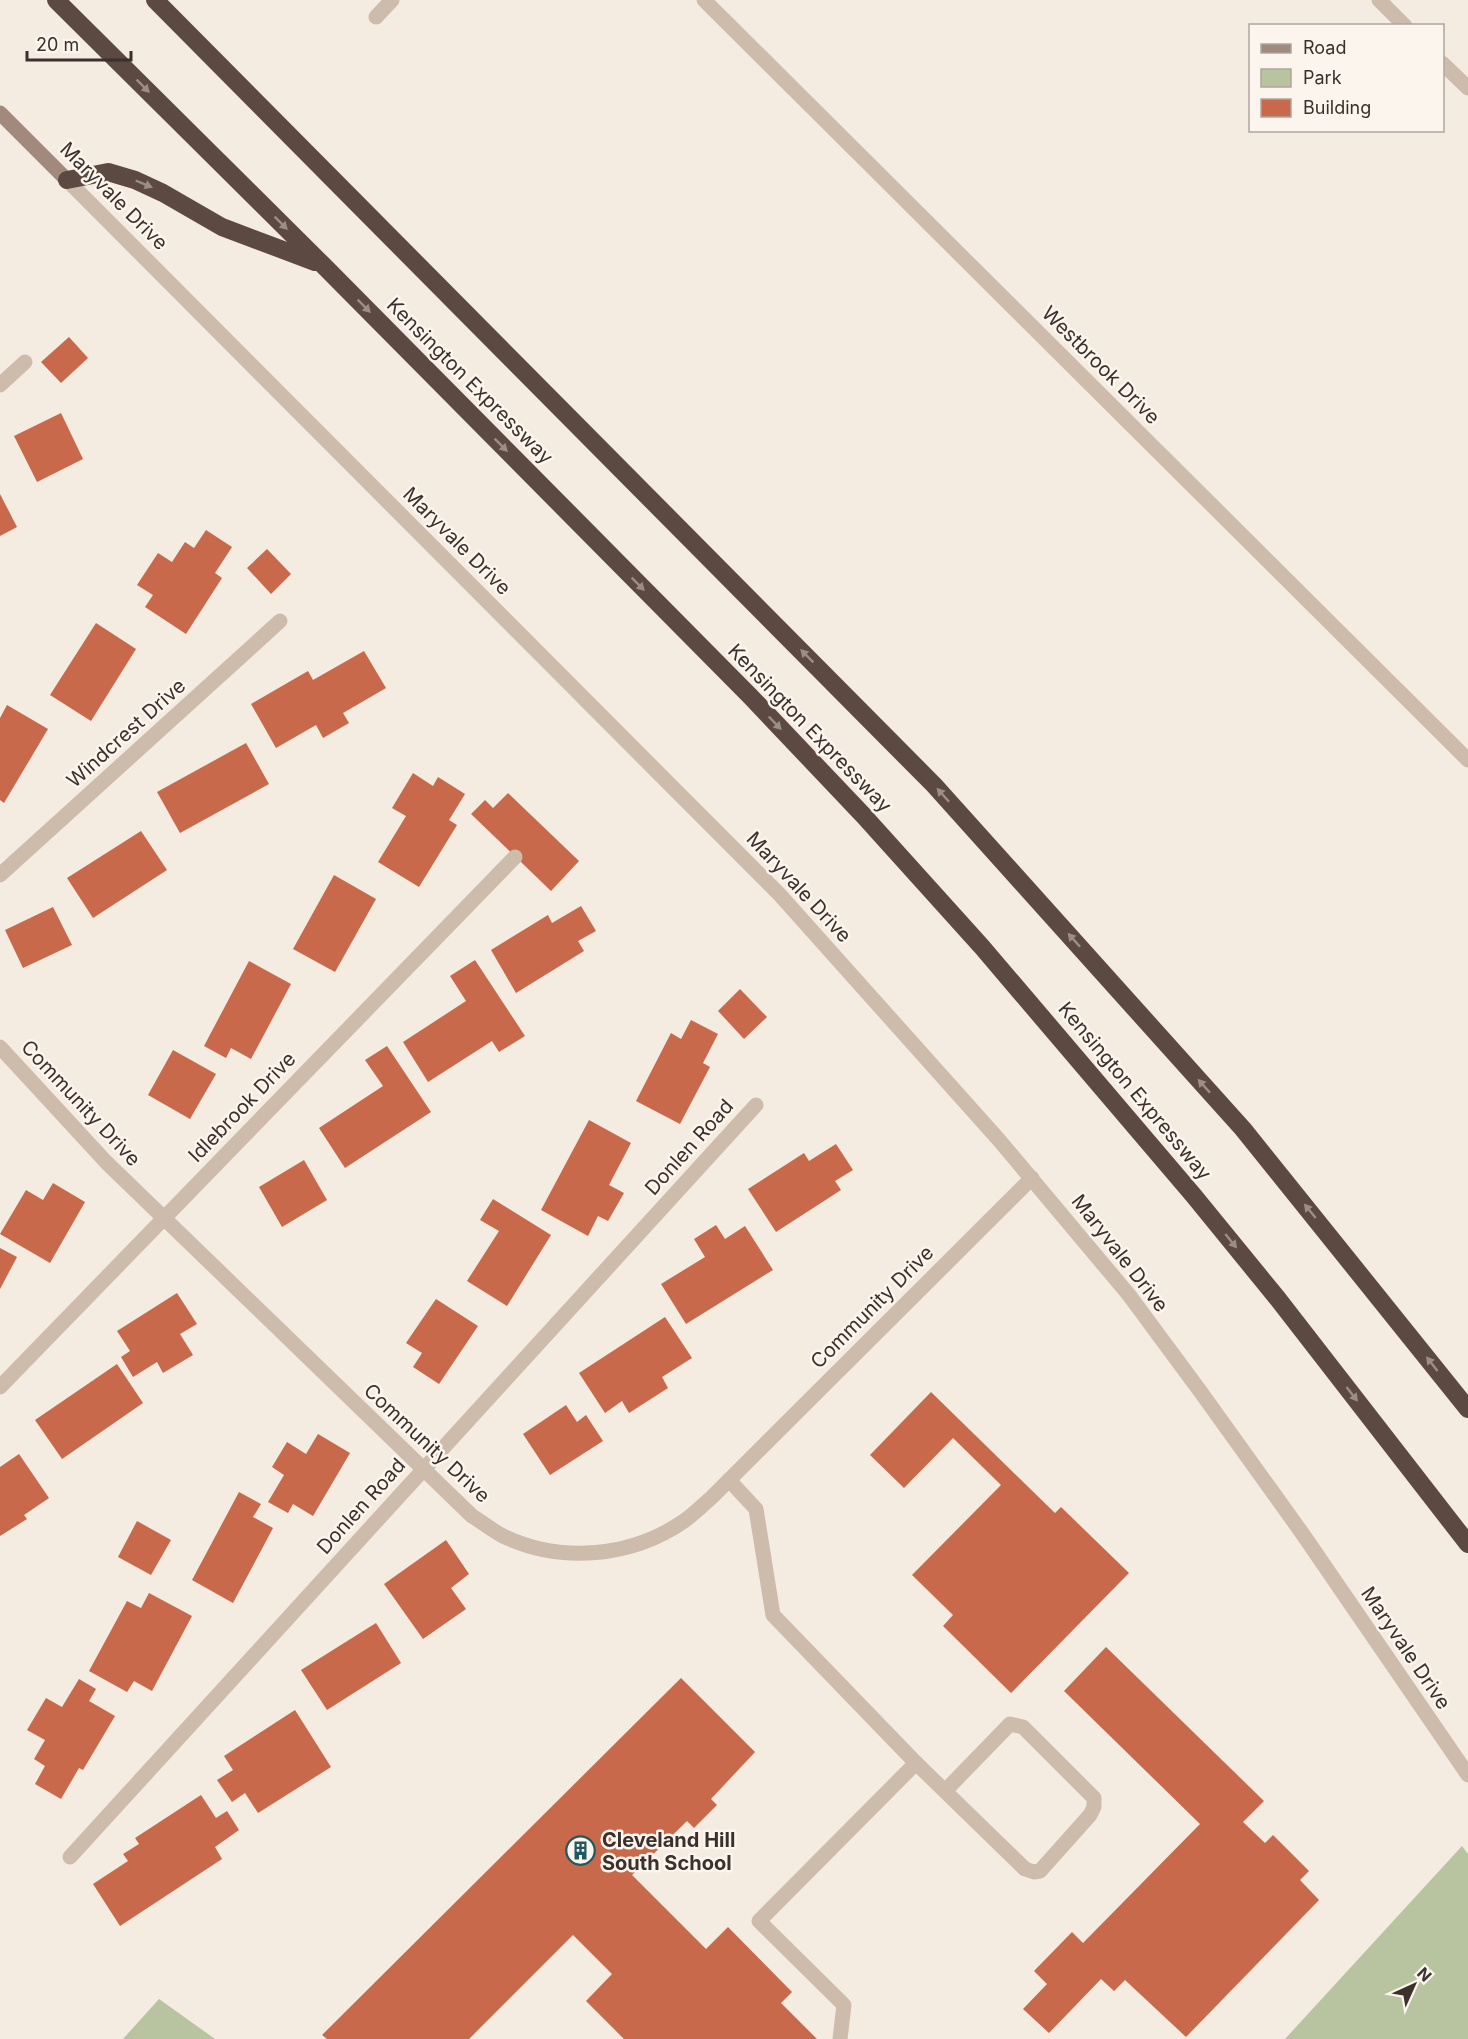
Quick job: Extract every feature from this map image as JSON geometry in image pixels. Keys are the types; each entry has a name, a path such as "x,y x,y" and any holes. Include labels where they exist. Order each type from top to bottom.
{"highway":[{"name":"Kensington Expressway","path":"57,0 750,696 982,946 1201,1204 1468,1544"},
{"path":"155,0 934,785 1243,1129 1468,1409"},
{"path":"68,180 108,172 135,180 222,227 323,265"}],"street":[{"path":"376,17 392,0"},
{"name":"Westbrook Drive","path":"704,0 1468,760"},
{"path":"1379,0 1403,24"},
{"path":"1444,64 1468,88"},
{"name":"Maryvale Drive","path":"0,113 780,895 1032,1178 1129,1295 1200,1391 1302,1533 1468,1775"},
{"path":"0,385 25,362"},
{"name":"Windcrest Drive","path":"0,875 280,621"},
{"name":"Idlebrook Drive","path":"0,1387 515,857"},
{"name":"Community Drive","path":"0,1047 106,1162 472,1516 503,1536 538,1548 574,1554 611,1551 647,1541 685,1521 1032,1178"},
{"name":"Donlen Road","path":"70,1857 756,1105"},
{"path":"729,1480 756,1509 773,1616 916,1763 1025,1869 1034,1872 1040,1870 1069,1839 1094,1807 1094,1798 1023,1726 1015,1724 1010,1724 945,1791"},
{"path":"840,2039 844,2005 759,1921 916,1763"}],"green space":[{"path":"1462,1846 1468,1854 1468,2039 1285,2039"},
{"path":"159,1999 215,2039 123,2039"}],"building":[{"path":"69,337 88,358 61,383 41,362"},
{"path":"61,413 83,459 37,482 14,436"},
{"path":"0,494 17,527 0,536"},
{"path":"206,530 232,547 215,573 222,578 186,634 145,607 153,595 137,585 158,553 172,562 185,542 194,548"},
{"path":"267,549 291,574 271,594 247,568"},
{"path":"96,623 136,649 91,721 50,695"},
{"path":"364,651 386,688 343,713 349,723 323,738 316,725 276,748 251,704 308,671 313,680"},
{"path":"7,705 48,729 4,803 0,800 0,718"},
{"path":"246,743 269,784 180,833 157,792"},
{"path":"413,773 433,786 438,777 465,794 449,820 457,825 419,887 378,862 406,816 392,808"},
{"path":"508,793 579,861 551,891 471,814 485,800 493,808"},
{"path":"141,831 167,870 93,918 67,878"},
{"path":"334,875 376,899 335,972 293,949"},
{"path":"581,906 596,931 578,941 584,951 516,993 491,950 548,915 552,923"},
{"path":"53,907 72,945 23,968 5,930"},
{"path":"475,960 525,1036 499,1052 492,1041 428,1082 403,1042 466,1001 450,976"},
{"path":"249,961 291,984 251,1059 231,1048 226,1058 204,1046"},
{"path":"740,989 767,1017 744,1039 718,1011"},
{"path":"691,1020 718,1034 703,1063 710,1067 680,1124 636,1101 671,1033 681,1039"},
{"path":"387,1046 431,1112 345,1168 319,1128 383,1086 365,1060"},
{"path":"173,1050 216,1074 190,1119 148,1095"},
{"path":"589,1120 631,1143 609,1185 624,1193 608,1221 598,1216 588,1236 541,1210"},
{"path":"836,1144 853,1170 835,1181 841,1190 776,1232 748,1189 804,1153 809,1161"},
{"path":"304,1160 327,1200 282,1227 259,1187"},
{"path":"53,1183 85,1202 50,1263 0,1234 26,1190 43,1200"},
{"path":"493,1199 551,1235 507,1306 467,1281 499,1231 480,1220"},
{"path":"716,1225 725,1239 745,1226 773,1270 686,1324 661,1284 705,1257 694,1239"},
{"path":"0,1248 17,1257 0,1289"},
{"path":"177,1293 197,1324 180,1334 193,1355 163,1373 157,1362 133,1377 121,1357 130,1351 117,1331"},
{"path":"436,1299 478,1326 439,1384 413,1367 422,1353 406,1343"},
{"path":"665,1317 692,1358 662,1377 668,1388 629,1413 622,1401 605,1413 579,1373"},
{"path":"117,1364 143,1403 62,1459 35,1420"},
{"path":"931,1392 1055,1513 1061,1507 1129,1573 1011,1693 943,1626 953,1615 912,1575 1001,1485 953,1438 904,1488 870,1455"},
{"path":"566,1405 577,1422 586,1415 603,1441 550,1475 523,1434"},
{"path":"318,1434 350,1453 313,1516 293,1504 288,1513 268,1502 284,1475 272,1467 287,1442 306,1454"},
{"path":"19,1454 49,1498 24,1515 27,1519 0,1536 0,1467"},
{"path":"239,1492 261,1504 253,1517 273,1528 233,1603 192,1580"},
{"path":"137,1521 171,1540 151,1575 118,1557"},
{"path":"446,1540 469,1574 451,1588 466,1609 423,1639 384,1584"},
{"path":"149,1593 192,1616 152,1691 134,1681 127,1692 89,1671 127,1601 141,1608"},
{"path":"376,1623 401,1663 327,1710 301,1670"},
{"path":"1106,1647 1264,1801 1243,1822 1265,1843 1273,1835 1309,1871 1300,1880 1319,1900 1186,2037 1125,1980 1114,1991 1101,1979 1049,2033 1023,2009 1047,1984 1034,1971 1072,1932 1083,1943 1200,1824 1064,1691"},
{"name":"Cleveland Hill South School","path":"681,1678 755,1752 711,1799 717,1805 694,1828 687,1821 632,1875 706,1949 728,1927 792,1992 781,2003 817,2039 624,2039 586,2001 612,1974 573,1935 469,2039 327,2039 322,2035"},
{"path":"79,1679 96,1689 89,1701 115,1716 83,1770 79,1768 61,1799 35,1784 45,1766 34,1759 45,1740 27,1730 46,1698 62,1707"},
{"path":"295,1710 331,1767 258,1813 245,1793 232,1802 217,1780 233,1770 224,1756"},
{"path":"201,1795 216,1818 227,1811 239,1830 215,1847 222,1859 120,1926 93,1884 128,1861 123,1854 139,1844 135,1838"}],"place":[{"name":"Cleveland Hill South School","path":"581,1851"}]}
